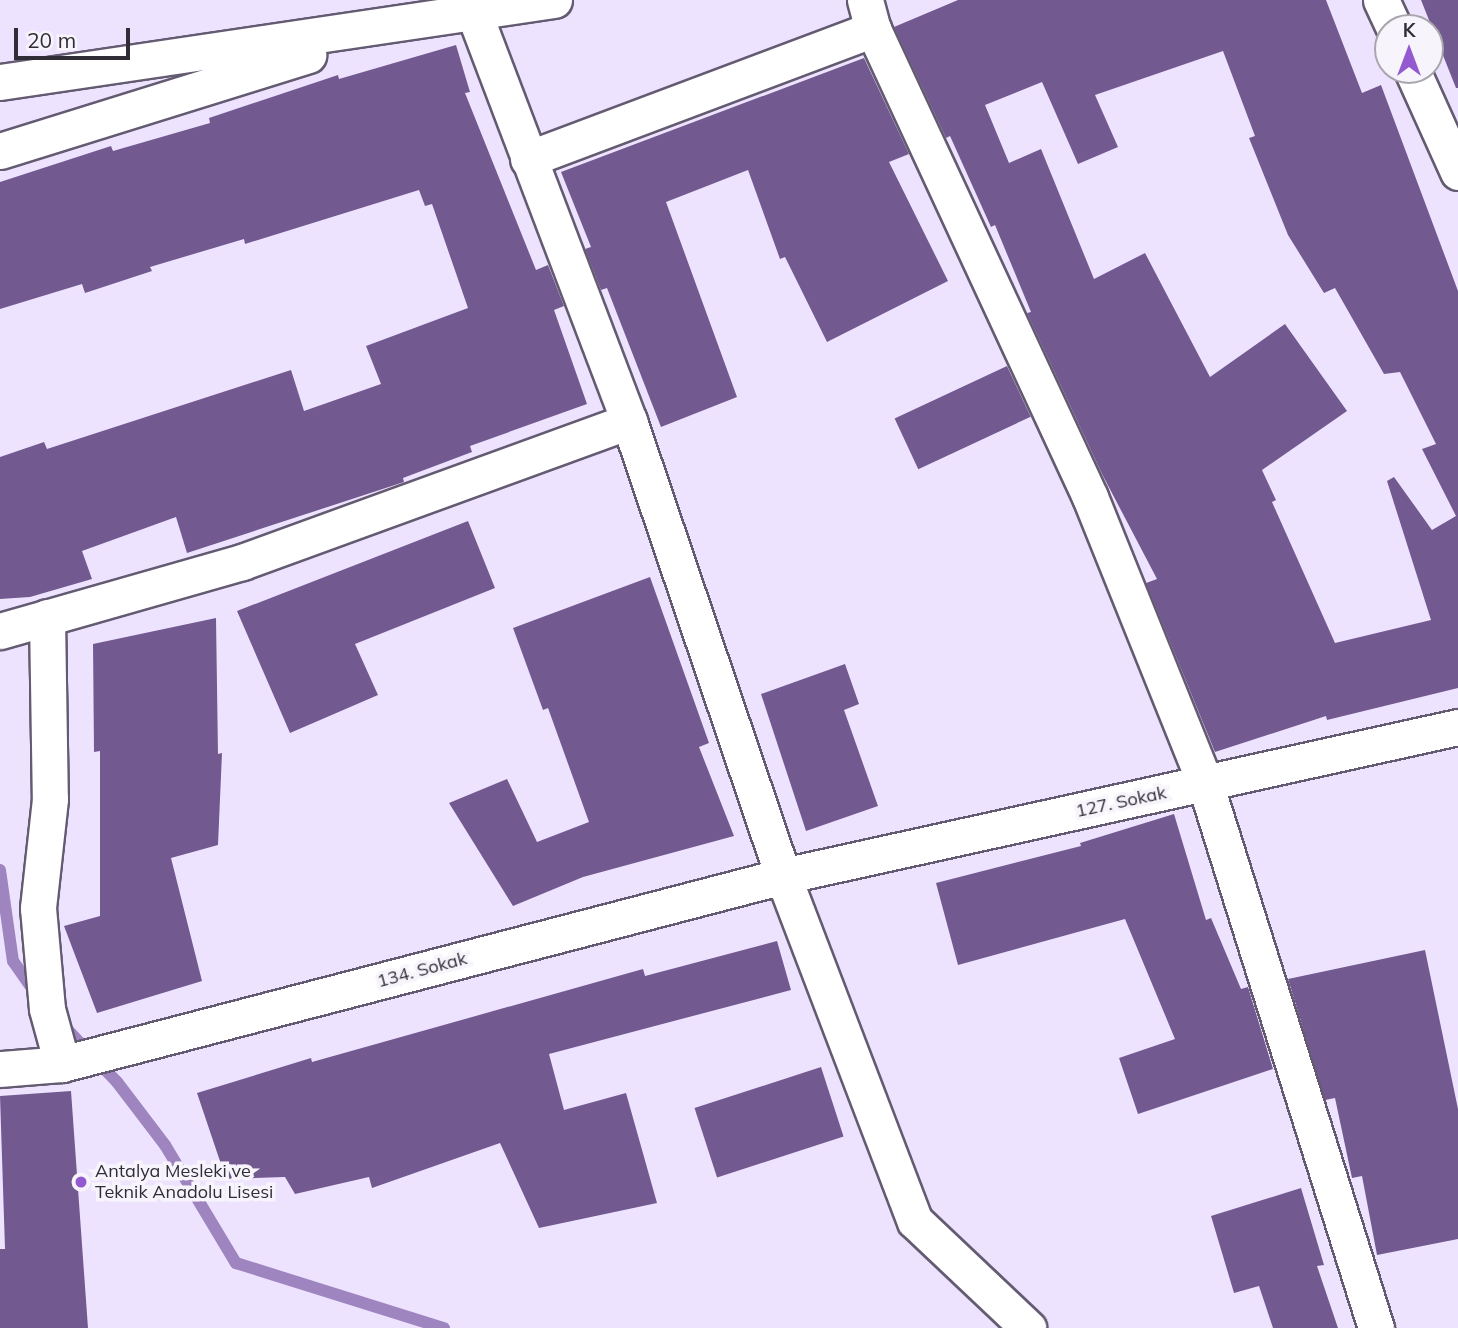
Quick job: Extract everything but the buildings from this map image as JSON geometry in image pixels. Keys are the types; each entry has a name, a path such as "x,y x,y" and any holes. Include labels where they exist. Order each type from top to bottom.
{"street":[{"path":"0,151 471,6 554,0"},
{"path":"471,6 629,421 783,876 915,1221 1028,1328"},
{"path":"528,159 869,15 1090,498 1205,783 1376,1328"},
{"path":"0,82 426,20"},
{"path":"1418,84 1458,172"},
{"path":"0,631 242,562 629,421"},
{"path":"47,617 50,799 38,908 47,1009 62,1064"},
{"name":"127. Sokak","path":"783,876 1458,727"},
{"name":"134. Sokak","path":"0,1069 62,1064 783,876"}],"waterway":[{"path":"0,870 13,961 36,994"},
{"path":"62,1024 117,1082 165,1145 236,1263 444,1328"}],"place":[{"name":"Antalya Mesleki ve Teknik Anadolu Lisesi","path":"81,1182"}]}
